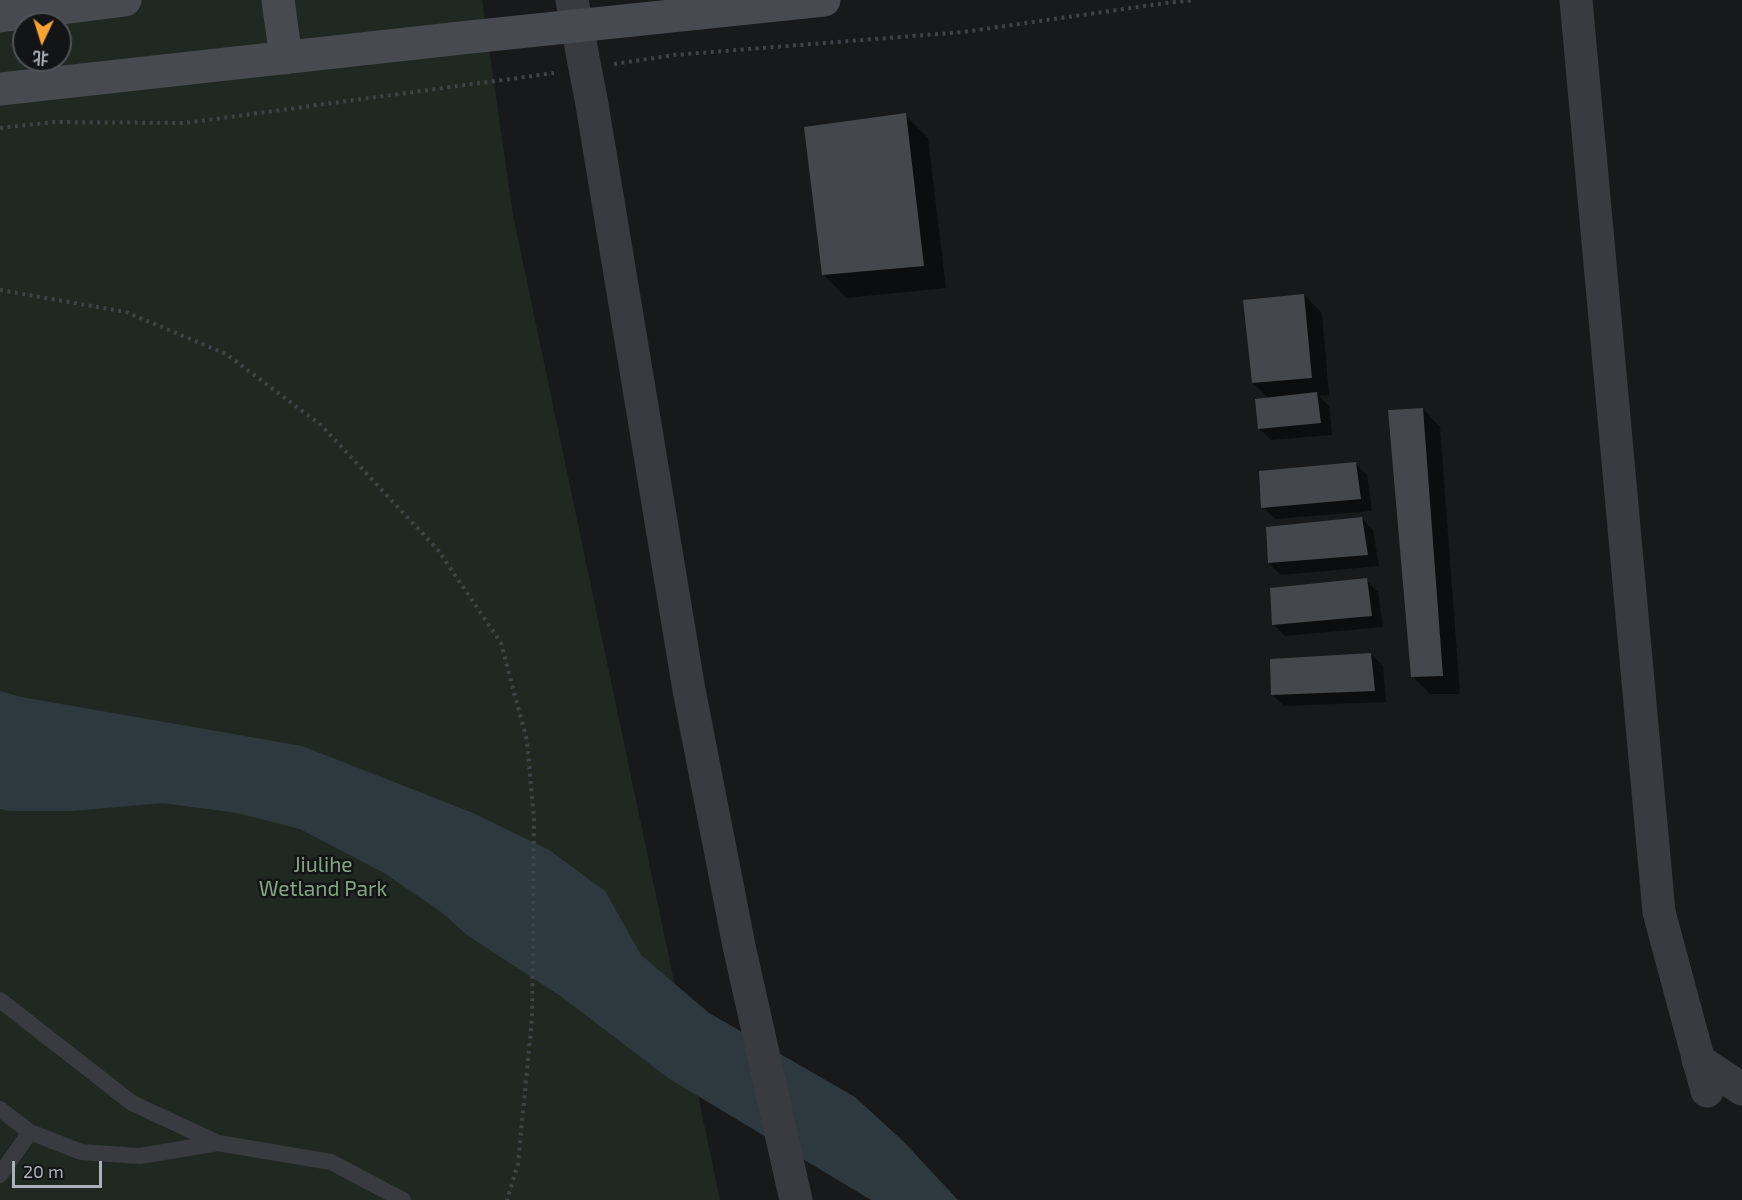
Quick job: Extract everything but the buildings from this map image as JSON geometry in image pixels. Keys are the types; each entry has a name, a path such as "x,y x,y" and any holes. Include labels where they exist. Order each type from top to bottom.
{"main road":[{"path":"0,16 125,0"},
{"path":"278,0 286,58"},
{"path":"0,89 286,58 574,13 824,0"}],"street":[{"path":"1576,0 1659,912 1707,1091"},
{"path":"574,13 591,99 689,690 739,946 796,1200"},
{"path":"1698,1060 1742,1089"}],"lane":[{"path":"0,1000 132,1103 218,1143 331,1162 403,1200"},
{"path":"0,1109 30,1132 81,1152 140,1156 218,1143"},
{"path":"0,1175 30,1132"}],"path":[{"path":"0,290 126,312 226,354 321,425 438,550 501,643 527,741 534,820 532,1018 518,1164 507,1200"}],"green space":[{"name":"Jiulihe Wetland Park","path":"0,0 482,0 513,215 720,1200 0,1200"}],"shaded area":[{"path":"0,691 21,697 302,746 473,813 549,850 605,891 641,955 709,1013 855,1097 904,1142 958,1200 871,1200 668,1078 562,997 467,935 440,911 384,873 300,829 237,813 163,803 72,811 0,809"}]}
